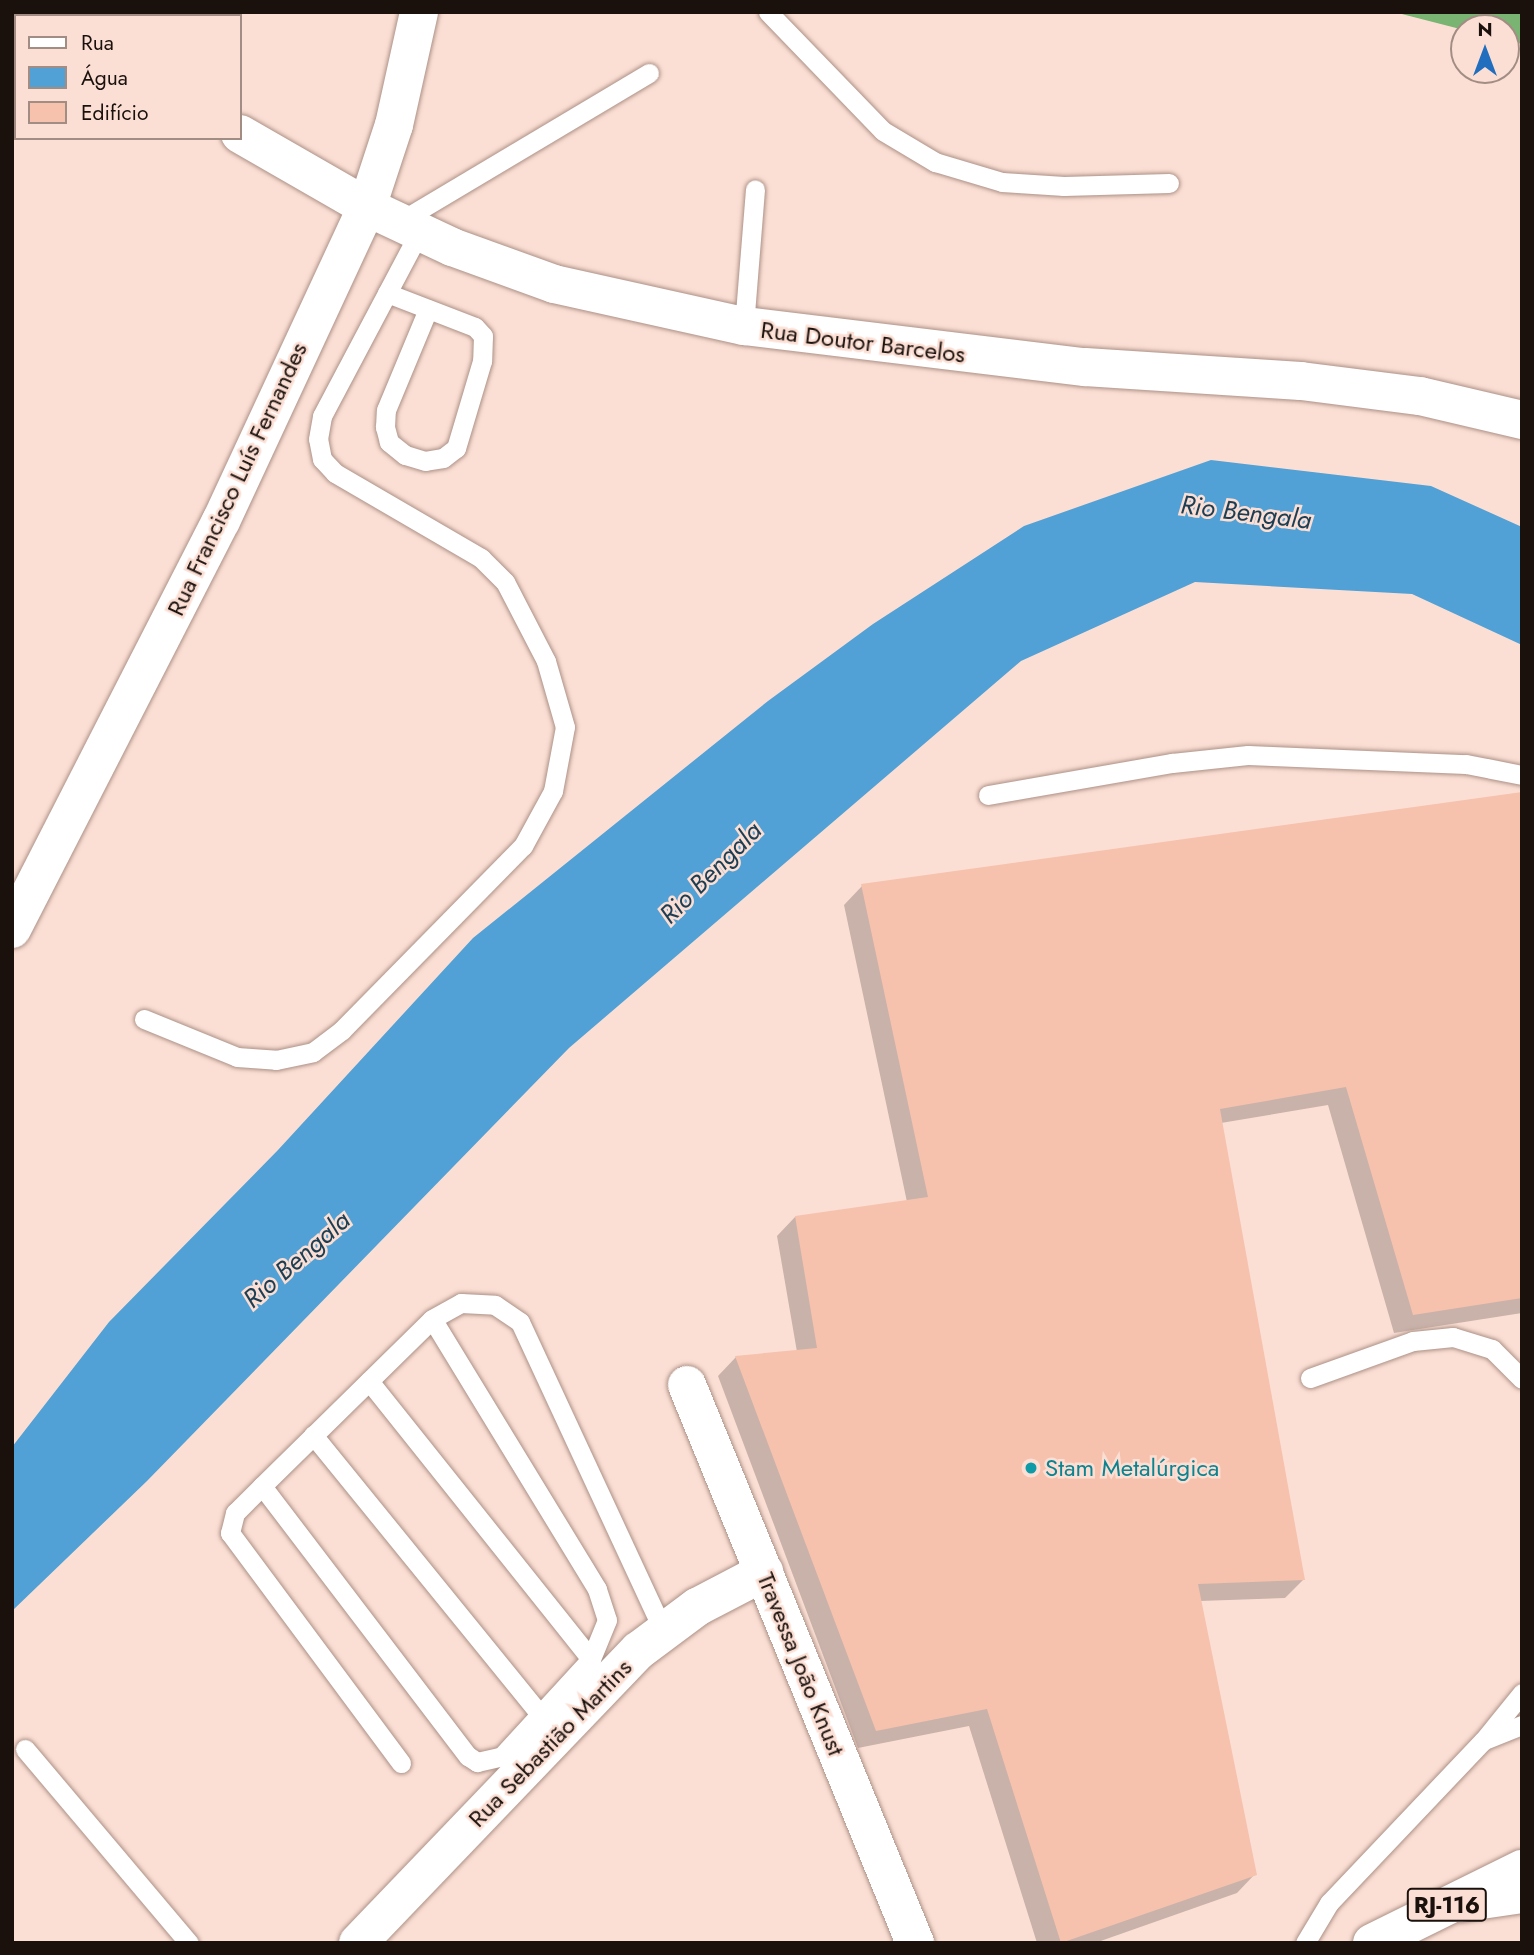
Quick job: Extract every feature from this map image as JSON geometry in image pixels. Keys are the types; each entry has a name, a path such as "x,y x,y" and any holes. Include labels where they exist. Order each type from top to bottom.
{"street":[{"name":"Rua Francisco Luís Fernandes","path":"12,929 221,521 395,220 394,125 419,12"},
{"name":"Rua Doutor Barcelos","path":"242,135 395,220 554,284 744,326 1085,367 1301,381 1420,396 1522,420"},
{"name":"Travessa João Knust","path":"687,1385 915,1943"},
{"name":"Rua Sebastião Martins","path":"358,1943 663,1630 764,1572"},
{"name":"RJ-116","path":"1372,1943 1522,1869"},
{"path":"1448,1905 1522,1894"}],"lane":[{"path":"768,12 883,131 935,162 1002,182 1169,183"},
{"path":"144,1019 237,1057 276,1060 313,1052 342,1030 523,846 553,791 565,727 546,661 505,582 481,558 335,473 322,459 318,439 322,416 387,293 395,220 649,73"},
{"path":"744,326 755,189"},
{"path":"387,293 475,327 485,348 456,447 443,458 425,461 405,455 389,442 385,427 386,410 428,309"},
{"path":"988,795 1172,763 1248,755 1466,764 1522,775"},
{"path":"401,1763 238,1549 230,1533 235,1513 313,1435 432,1319 461,1303 495,1304 520,1322 663,1630"},
{"path":"262,1486 468,1756 477,1762 502,1756 591,1659 607,1620 597,1589 432,1319"},
{"path":"1310,1378 1413,1341 1453,1336 1492,1349 1522,1379"},
{"path":"369,1381 591,1659"},
{"path":"313,1435 540,1714"},
{"path":"1305,1943 1329,1903 1483,1741 1522,1693"},
{"path":"1483,1741 1522,1725"},
{"path":"25,1749 189,1943"}],"green space":[{"path":"1394,12 1522,12 1522,44 1520,14 1450,14 1450,26"}],"water":[{"name":"Rio Bengala","path":"1211,460 1431,486 1522,527 1522,645 1412,594 1195,582 1021,661 569,1048 147,1481 12,1611 12,1447 109,1322 278,1150 473,938 768,701 873,624 1024,526"}],"building":[{"name":"Stam Metalúrgica","path":"1522,792 1522,1298 1413,1315 1346,1087 1220,1109 1305,1580 1198,1584 1257,1875 1061,1943 987,1709 876,1731 735,1356 817,1348 795,1216 928,1197 861,884"}],"place":[{"name":"Stam Metalúrgica","path":"1031,1468"}]}
